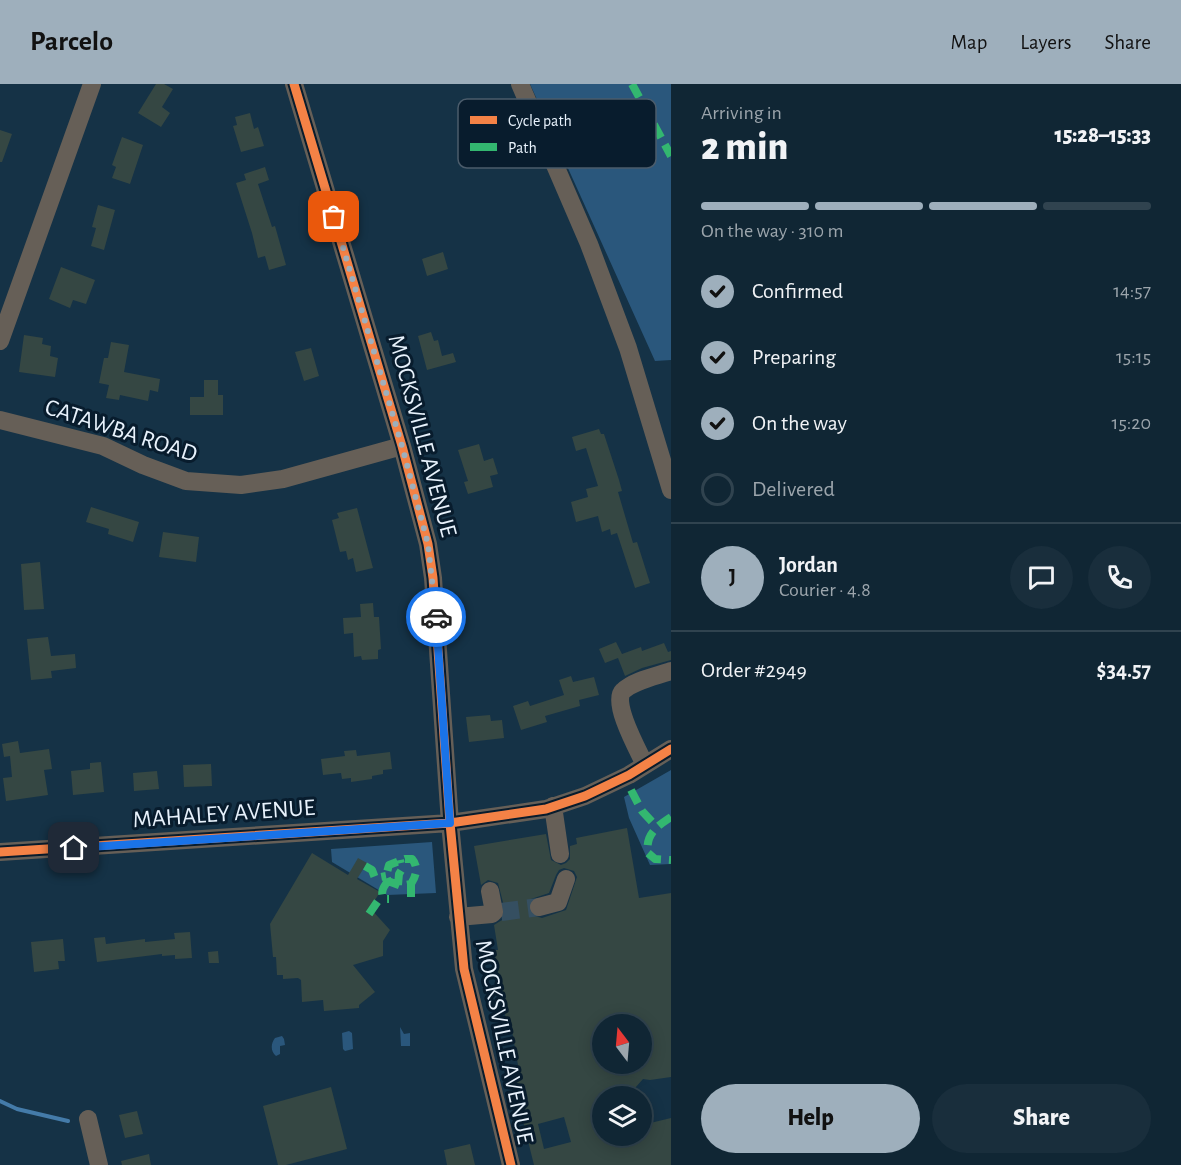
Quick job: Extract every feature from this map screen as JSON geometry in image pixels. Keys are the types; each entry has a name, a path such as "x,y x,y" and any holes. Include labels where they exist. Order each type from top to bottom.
{"street":[{"name":"MOCKSVILLE AVENUE","path":"294,84 402,446 428,544 433,578 450,823 464,969 511,1165"},
{"path":"519,84 526,99"},
{"path":"0,341 90,86"},
{"path":"556,168 589,244 628,348 671,490"},
{"name":"CATAWBA ROAD","path":"0,420 103,446 143,465 186,481 241,485 283,479 402,446"},
{"path":"645,765 620,709 618,698 621,692 632,686 671,670"},
{"name":"MAHALEY AVENUE","path":"0,852 450,823 552,806 585,796 629,776 671,749"},
{"path":"552,806 560,854"},
{"path":"539,907 558,902 566,879"},
{"path":"458,917 497,912 490,891"},
{"path":"88,1119 99,1165"}],"shaded area":[{"path":"530,84 671,84 671,360 655,361 568,168 656,168 656,99 537,99"},
{"path":"671,770 671,864 650,865 629,818 624,797"},
{"path":"432,842 436,893 387,895 332,862 331,849"},
{"path":"400,1027 404,1034 410,1033 410,1046 401,1046"},
{"path":"349,1031 352,1033 353,1049 345,1051 342,1033"},
{"path":"282,1036 285,1045 280,1046 280,1054 276,1056 272,1049 273,1042 275,1038"}],"building":[{"path":"156,84 164,84 173,89 162,107 170,113 161,127 138,113"},
{"path":"250,113 254,129 258,127 264,146 241,152 233,126 237,125 235,117"},
{"path":"0,130 12,134 2,162 0,162"},
{"path":"122,137 143,145 130,184 112,178 116,167 112,165"},
{"path":"265,167 269,180 258,184 272,227 275,226 286,265 269,270 265,256 258,258 236,183 246,180 244,174"},
{"path":"98,205 115,210 104,250 91,246 96,228 92,227"},
{"path":"443,252 448,269 427,276 422,259"},
{"path":"61,267 95,280 86,304 73,300 70,308 49,299"},
{"path":"431,332 434,341 438,340 442,356 453,353 456,362 427,370 418,336"},
{"path":"24,335 43,338 42,344 51,346 50,356 58,358 55,377 19,372"},
{"path":"111,342 129,345 124,372 160,379 158,392 150,390 148,401 120,395 119,400 106,398 109,385 99,383 104,358 108,358"},
{"path":"311,348 319,376 304,381 295,352"},
{"path":"204,380 218,380 218,395 223,395 223,415 190,415 190,397 204,397"},
{"path":"599,429 601,434 604,434 619,480 622,491 618,492 633,543 637,542 650,583 635,588 617,533 611,535 610,529 602,532 598,516 576,522 571,502 588,497 586,489 598,486 586,448 576,451 572,437"},
{"path":"479,444 484,461 493,458 498,474 490,476 493,487 468,494 464,482 468,481 458,450"},
{"path":"91,507 139,522 133,542 108,534 109,529 86,522"},
{"path":"357,508 373,568 356,572 353,558 348,560 346,551 340,552 332,520 339,518 337,513"},
{"path":"163,532 199,537 196,562 159,557"},
{"path":"40,562 44,609 24,610 21,564"},
{"path":"373,603 374,617 379,617 381,649 378,650 378,659 362,660 361,656 354,657 353,633 344,634 343,618 361,617 360,604"},
{"path":"48,637 51,656 75,654 76,668 51,671 52,678 31,680 27,639"},
{"path":"616,642 622,654 641,647 642,651 664,643 668,652 671,651 671,660 642,668 625,676 618,658 605,663 599,649"},
{"path":"571,676 573,682 594,677 599,695 579,700 580,706 545,716 547,722 521,730 513,706 528,701 530,706 564,695 559,680"},
{"path":"490,715 491,721 502,720 504,738 469,742 466,717"},
{"path":"18,741 20,753 49,749 52,769 44,770 48,795 6,801 3,778 12,777 10,756 4,757 2,744"},
{"path":"356,750 357,756 390,752 392,769 383,770 383,774 372,776 372,779 351,782 351,778 342,779 341,773 323,775 321,759 345,756 344,751"},
{"path":"101,762 104,792 73,795 71,771 90,769 90,763"},
{"path":"211,764 212,786 184,787 183,765"},
{"path":"157,771 159,789 134,791 133,773"},
{"path":"627,828 639,898 671,893 671,1077 643,1079 637,1086 592,1086 592,1146 652,1146 652,1123 671,1118 671,1165 534,1165 513,1066 518,1065 512,1031 508,1031 494,950 498,950 494,925 502,920 505,910 498,883 488,880 481,885 474,846 546,834 551,860 561,865 570,859 570,846 577,844 576,838","holes":["564,868 574,871 577,877 566,910 542,918 531,915 528,909 531,899 549,893 559,870","564,1117 571,1142 544,1149 538,1124"]},
{"path":"312,853 348,875 358,858 367,863 357,879 380,892 370,908 390,930 383,941 383,956 353,965 375,992 359,1005 359,1008 324,1011 323,1000 302,1002 301,980 298,978 283,979 283,975 277,975 270,924"},
{"path":"190,932 192,958 175,959 175,955 162,956 162,954 97,962 94,938 105,937 106,944 145,939 145,942 175,939 174,933"},
{"path":"63,939 65,961 58,961 59,969 34,972 31,942"},
{"path":"218,951 219,963 209,963 208,952"},
{"path":"331,1087 347,1149 286,1165 278,1165 263,1106"},
{"path":"137,1111 143,1134 125,1138 119,1115"},
{"path":"470,1144 475,1165 447,1165 444,1150"},
{"path":"149,1154 151,1165 122,1165 121,1161"}],"waterway":[{"path":"0,1101 17,1109 68,1121"}],"tunnel":[{"path":"501,912 539,907"}],"marked path":[{"path":"632,84 640,99"},
{"path":"656,128 671,156"},
{"path":"631,790 642,811 656,826"},
{"path":"671,817 653,832 648,841 648,853 655,859 671,860"},
{"path":"405,859 412,859 416,865 411,884 401,886 388,881 386,876 389,865 405,859"},
{"path":"398,885 402,869 400,860"},
{"path":"365,866 372,870 375,878 386,876"},
{"path":"388,881 383,887 382,894 384,899 389,899"},
{"path":"411,884 411,897"},
{"path":"369,914 382,895"}],"cycle path":[{"path":"294,84 402,446 428,544 433,578 450,823 464,969 511,1165"},
{"path":"0,852 450,823 546,809 585,796 629,775 671,749"}],"way so far":[{"path":"334,217 402,446 428,544 436,617"}],"route":[{"path":"74,848 450,823 436,617"}]}
